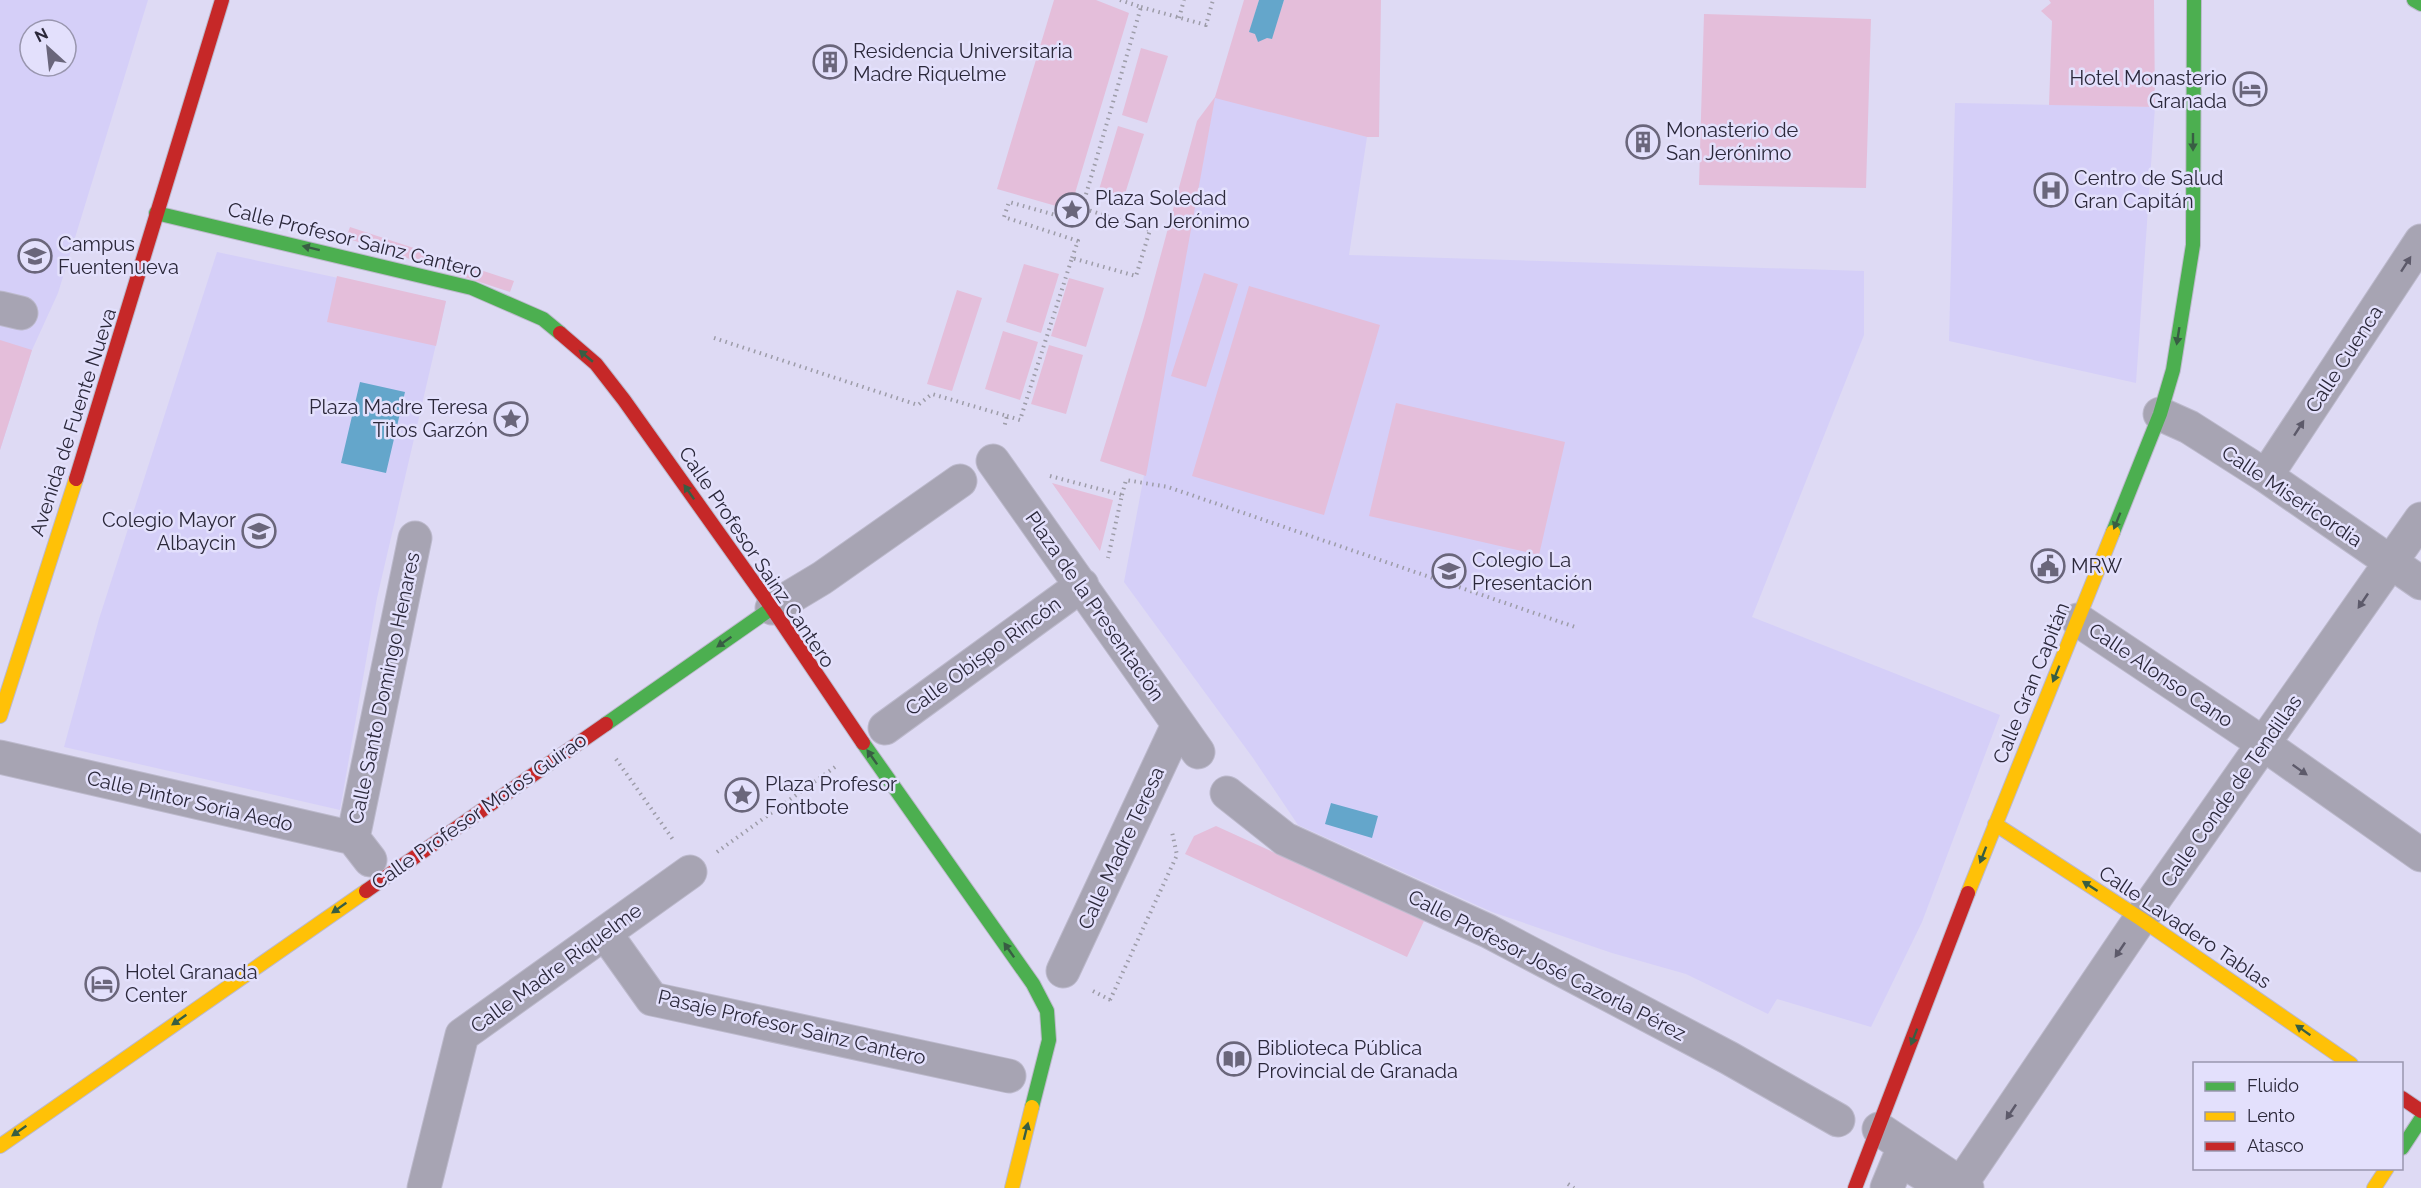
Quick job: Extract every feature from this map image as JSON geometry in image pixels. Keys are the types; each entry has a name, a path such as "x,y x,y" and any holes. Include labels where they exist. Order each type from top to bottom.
{"street":[{"name":"Avenida de Fuente Nueva","path":"0,716 103,396 156,213 222,0"},
{"name":"Calle Gran Capitán","path":"1855,1188 1995,824 2160,414 2173,370 2193,246 2194,0"},
{"path":"2414,0 2421,4"},
{"name":"Calle Profesor Sainz Cantero","path":"156,213 214,224 472,288 543,319 596,364 772,608 819,682 1033,984 1047,1011 1049,1040 1012,1188"},
{"name":"Calle Cuenca","path":"2266,476 2421,241"},
{"name":"Calle Misericordia","path":"2160,414 2189,426 2421,583"},
{"name":"Plaza de la Presentación","path":"997,446 1082,585 1198,752"},
{"name":"Calle Profesor Motos Guirao","path":"0,1146 772,608 822,578 960,481"},
{"name":"Calle Conde de Tendillas","path":"1958,1187 2141,919 2421,519"},
{"name":"Calle Santo Domingo Henares","path":"362,849 415,538"},
{"name":"Calle Obispo Rincón","path":"885,728 1082,585"},
{"name":"Calle Alonso Cano","path":"2078,620 2110,639 2264,744 2421,855"},
{"name":"Calle Madre Teresa","path":"1063,971 1178,725"},
{"name":"Calle Pintor Soria Aedo","path":"0,757 362,849"},
{"name":"Calle Profesor José Cazorla Pérez","path":"1227,793 1286,839 1488,931 1729,1058 1838,1120"},
{"name":"Calle Lavadero Tablas","path":"1995,824 2141,919 2348,1062"},
{"name":"Calle Madre Riquelme","path":"424,1188 462,1035 692,870"},
{"name":"Pasaje Profesor Sainz Cantero","path":"605,933 652,999 1009,1076"},
{"path":"2403,1099 2421,1111"},
{"path":"2403,1146 2421,1119"},
{"path":"1879,1129 1958,1187"},
{"path":"1887,1188 1899,1159 1958,1187"},
{"path":"2374,1188 2386,1170"}],"path":[{"path":"1120,0 1206,25 1213,0"},
{"path":"1179,18 1184,0"},
{"path":"714,338 918,405 932,394 1020,420 1078,241 1004,218 1009,202 1077,221 1141,7"},
{"path":"1072,258 1136,276 1150,230 1082,208"},
{"path":"997,446 1007,416"},
{"path":"1046,475 1122,495"},
{"path":"1082,585 1105,570 1126,480 1168,488 1575,627"},
{"path":"610,750 692,870 840,764"},
{"path":"1114,1002 1110,1000 1177,855 1172,832"},
{"path":"1568,1184 1575,1188"}],"shaded area":[{"name":"Campus Fuentenueva","path":"0,0 148,0 58,293 32,350 0,450"},
{"path":"1054,0 1096,0 1129,13 1070,210 997,189"},
{"path":"1244,0 1259,0 1250,31 1271,39 1284,0 1381,0 1379,137 1367,137 1215,98 1146,476 1100,461 1144,317 1197,121 1215,97"},
{"path":"2049,0 2154,0 2155,107 2049,105 2052,21 2041,11 2051,3"},
{"path":"1704,14 1871,19 1866,188 1699,185"},
{"path":"1141,48 1168,56 1147,123 1122,115"},
{"name":"Colegio La Presentación","path":"1215,97 1367,137 1349,255 1864,271 1864,335 1752,617 2000,715 1922,922 1871,1027 1777,999 1768,1014 1686,974 1612,953 1492,912 1298,825 1253,758 1124,582"},
{"name":"Centro de Salud Gran Capitán","path":"1955,103 2155,107 2136,383 1949,341"},
{"path":"1118,126 1144,134 1123,200 1098,193"},
{"path":"350,227 514,281 510,292 346,238"},
{"name":"Colegio Mayor Albaycin","path":"217,252 446,301 377,598 340,810 64,747 99,619"},
{"path":"1024,264 1059,274 1041,333 1006,322"},
{"path":"1204,273 1238,284 1206,387 1171,376"},
{"path":"337,276 446,301 436,346 327,322"},
{"path":"1069,278 1104,288 1086,347 1051,336"},
{"path":"1249,286 1380,325 1324,515 1192,476"},
{"path":"957,290 982,298 952,391 927,384"},
{"path":"1003,331 1038,342 1020,400 985,389"},
{"path":"0,340 32,350 0,450"},
{"path":"1049,345 1083,355 1066,414 1031,404"},
{"path":"1396,403 1565,442 1539,555 1369,516"},
{"path":"1052,483 1113,500 1100,551"},
{"path":"1216,826 1424,921 1407,957 1185,854 1194,836"}],"water":[{"path":"1259,0 1284,0 1272,39 1267,38 1258,42 1255,34 1249,32"},
{"path":"360,382 405,392 386,473 341,463"},
{"path":"1331,803 1378,816 1372,838 1325,824"}],"traffic: fast":[{"path":"2113,532 2160,414 2173,370 2193,245 2194,0"},
{"path":"2414,0 2421,4"},
{"path":"156,213 472,288 543,319 560,333"},
{"path":"606,724 772,608"},
{"path":"863,743 1033,984 1047,1011 1049,1040 1032,1107"},
{"path":"2403,1146 2421,1119"}],"traffic: slow":[{"path":"0,716 76,479"},
{"path":"1968,893 2113,532"},
{"path":"1995,824 2141,919 2348,1062"},
{"path":"0,1146 366,891"},
{"path":"1012,1188 1032,1107"},
{"path":"2374,1188 2386,1170"}],"traffic: jam":[{"path":"76,479 222,0"},
{"path":"560,333 596,364 624,400 772,608 863,743"},
{"path":"366,891 606,724"},
{"path":"1855,1188 1968,893"},
{"path":"2403,1099 2421,1111"}],"place":[{"name":"Residencia Universitaria Madre Riquelme","path":"830,62"},
{"name":"Hotel Monasterio Granada","path":"2250,89"},
{"name":"Monasterio de San Jerónimo","path":"1643,142"},
{"name":"Centro de Salud Gran Capitán","path":"2051,190"},
{"name":"Plaza Soledad de San Jerónimo","path":"1072,210"},
{"name":"Campus Fuentenueva","path":"35,256"},
{"name":"Plaza Madre Teresa Titos Garzón","path":"511,419"},
{"name":"Colegio Mayor Albaycin","path":"259,531"},
{"name":"MRW","path":"2048,566"},
{"name":"Colegio La Presentación","path":"1449,571"},
{"name":"Plaza Profesor Fontbote","path":"742,795"},
{"name":"Hotel Granada Center","path":"102,984"},
{"name":"Biblioteca Pública Provincial de Granada","path":"1234,1059"}]}
